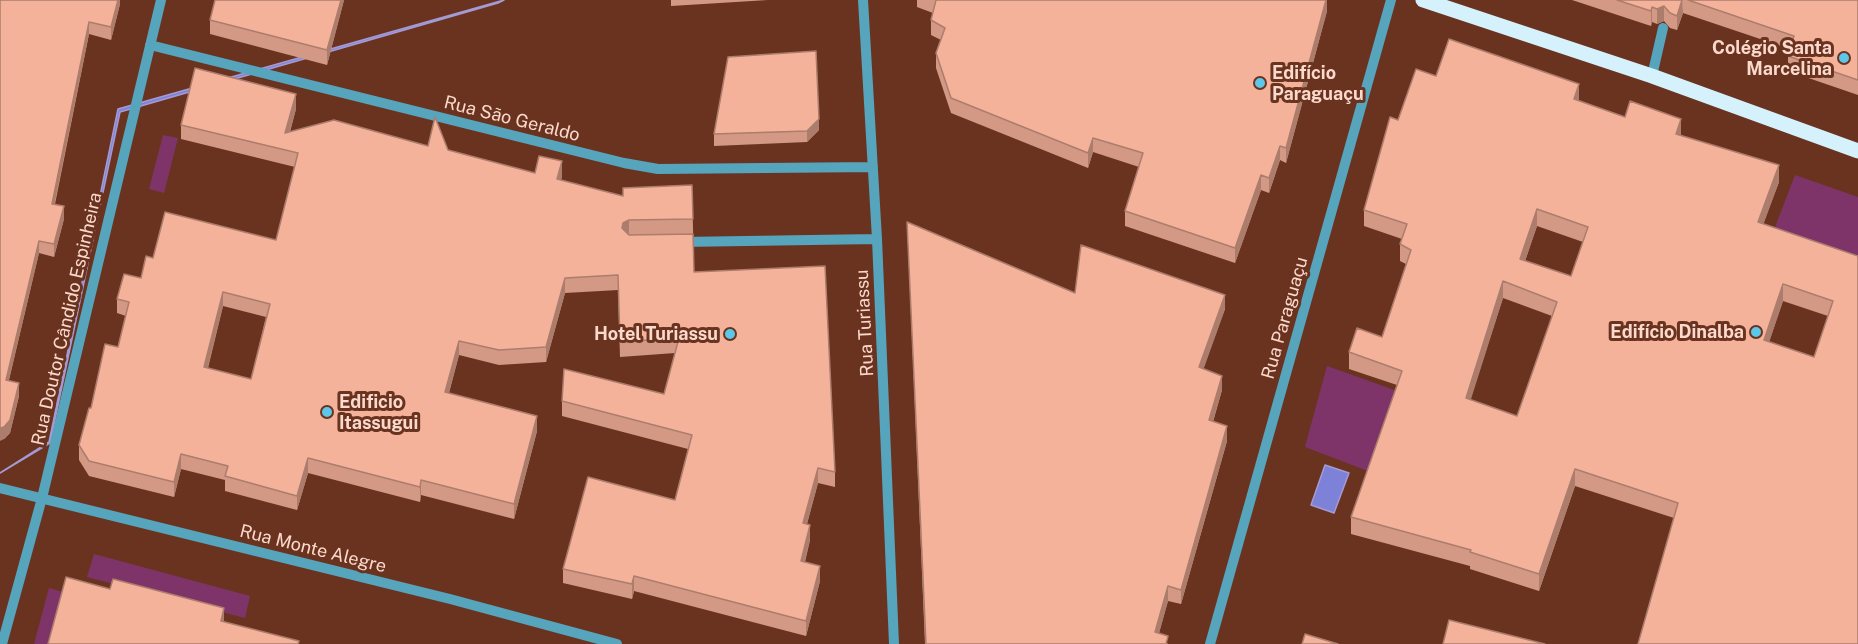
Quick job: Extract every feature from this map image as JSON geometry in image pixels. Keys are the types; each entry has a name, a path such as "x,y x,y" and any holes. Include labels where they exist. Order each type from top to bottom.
{"main road":[{"path":"1423,0 1652,76 1858,151"}],"street":[{"name":"Rua Doutor Cândido Espinheira","path":"2,644 42,498 161,0"},
{"name":"Rua Turiassu","path":"862,0 878,239 894,644"},
{"name":"Rua Paraguaçu","path":"1210,644 1390,0"},
{"path":"1652,76 1663,28"},
{"name":"Rua São Geraldo","path":"150,45 646,167 873,167"},
{"path":"663,242 878,239"},
{"name":"Rua Monte Alegre","path":"0,488 450,599 617,644"}],"shaded area":[{"path":"163,135 178,138 164,193 149,189"},
{"path":"1795,175 1858,197 1858,273 1769,243"},
{"path":"1327,366 1400,392 1373,473 1305,447"},
{"path":"94,554 250,596 245,618 87,577"},
{"path":"49,588 66,593 52,644 34,644"}],"water":[{"path":"504,0 120,112 50,443 0,473 49,442 118,109"},
{"path":"1325,465 1349,473 1334,513 1311,505"}],"building":[{"path":"0,0 118,0 111,27 89,22 52,204 64,206 54,244 39,241 6,380 19,383 10,420 0,428"},
{"path":"215,0 341,0 327,50 210,20"},
{"path":"936,0 1326,0 1286,148 1280,146 1269,178 1261,175 1235,248 1125,211 1143,153 1093,138 1088,153 951,98 936,53 945,28 931,20"},
{"path":"1617,0 1682,0 1677,16 1670,13 1664,6 1657,9 1652,7 1651,11"},
{"path":"1688,0 1858,0 1858,80 1788,56 1794,36"},
{"path":"1449,39 1579,84 1574,99 1625,117 1630,101 1681,119 1676,134 1779,165 1758,222 1858,256 1858,644 1638,644 1678,503 1575,469 1539,574 1470,552 1471,550 1351,517 1402,371 1349,352 1357,328 1382,337 1411,250 1400,244 1407,224 1364,210 1390,117 1398,120 1416,69 1436,76","holes":["1537,209 1588,227 1571,276 1520,259","1503,281 1557,302 1517,416 1466,398","1783,284 1833,301 1814,357 1764,340"]},
{"path":"816,51 819,119 807,131 714,134 728,57"},
{"path":"195,68 296,94 285,133 334,120 428,146 435,117 448,150 535,173 539,156 562,161 557,179 623,196 623,188 692,185 693,219 629,220 623,223 622,228 629,235 693,234 694,272 825,266 835,472 818,468 803,523 810,525 801,561 820,566 806,621 634,576 632,584 563,569 588,477 675,500 692,435 562,401 564,369 664,394 679,338 620,342 618,275 565,278 546,347 499,350 459,341 445,392 537,416 514,504 421,480 420,487 308,458 297,496 225,476 228,466 181,454 174,482 89,461 79,445 89,408 91,408 105,344 118,347 129,302 117,299 124,274 141,278 146,256 153,258 165,212 276,240 298,153 181,125","holes":["223,292 270,304 251,379 204,367"]},
{"path":"907,222 1075,293 1081,245 1225,295 1199,367 1222,376 1209,420 1227,426 1181,590 1168,586 1155,632 1168,636 1166,644 926,644"},
{"path":"66,577 110,589 113,579 224,608 221,621 299,641 298,644 48,644"},
{"path":"1449,620 1545,644 1443,644"},
{"path":"1305,634 1338,644 1302,644"}],"place":[{"name":"Colégio Santa Marcelina","path":"1844,58"},
{"name":"Edifício Paraguaçu","path":"1260,83"},
{"name":"Edifício Dinalba","path":"1756,332"},
{"name":"Hotel Turiassu","path":"730,334"},
{"name":"Edificio Itassugui","path":"327,412"}]}
